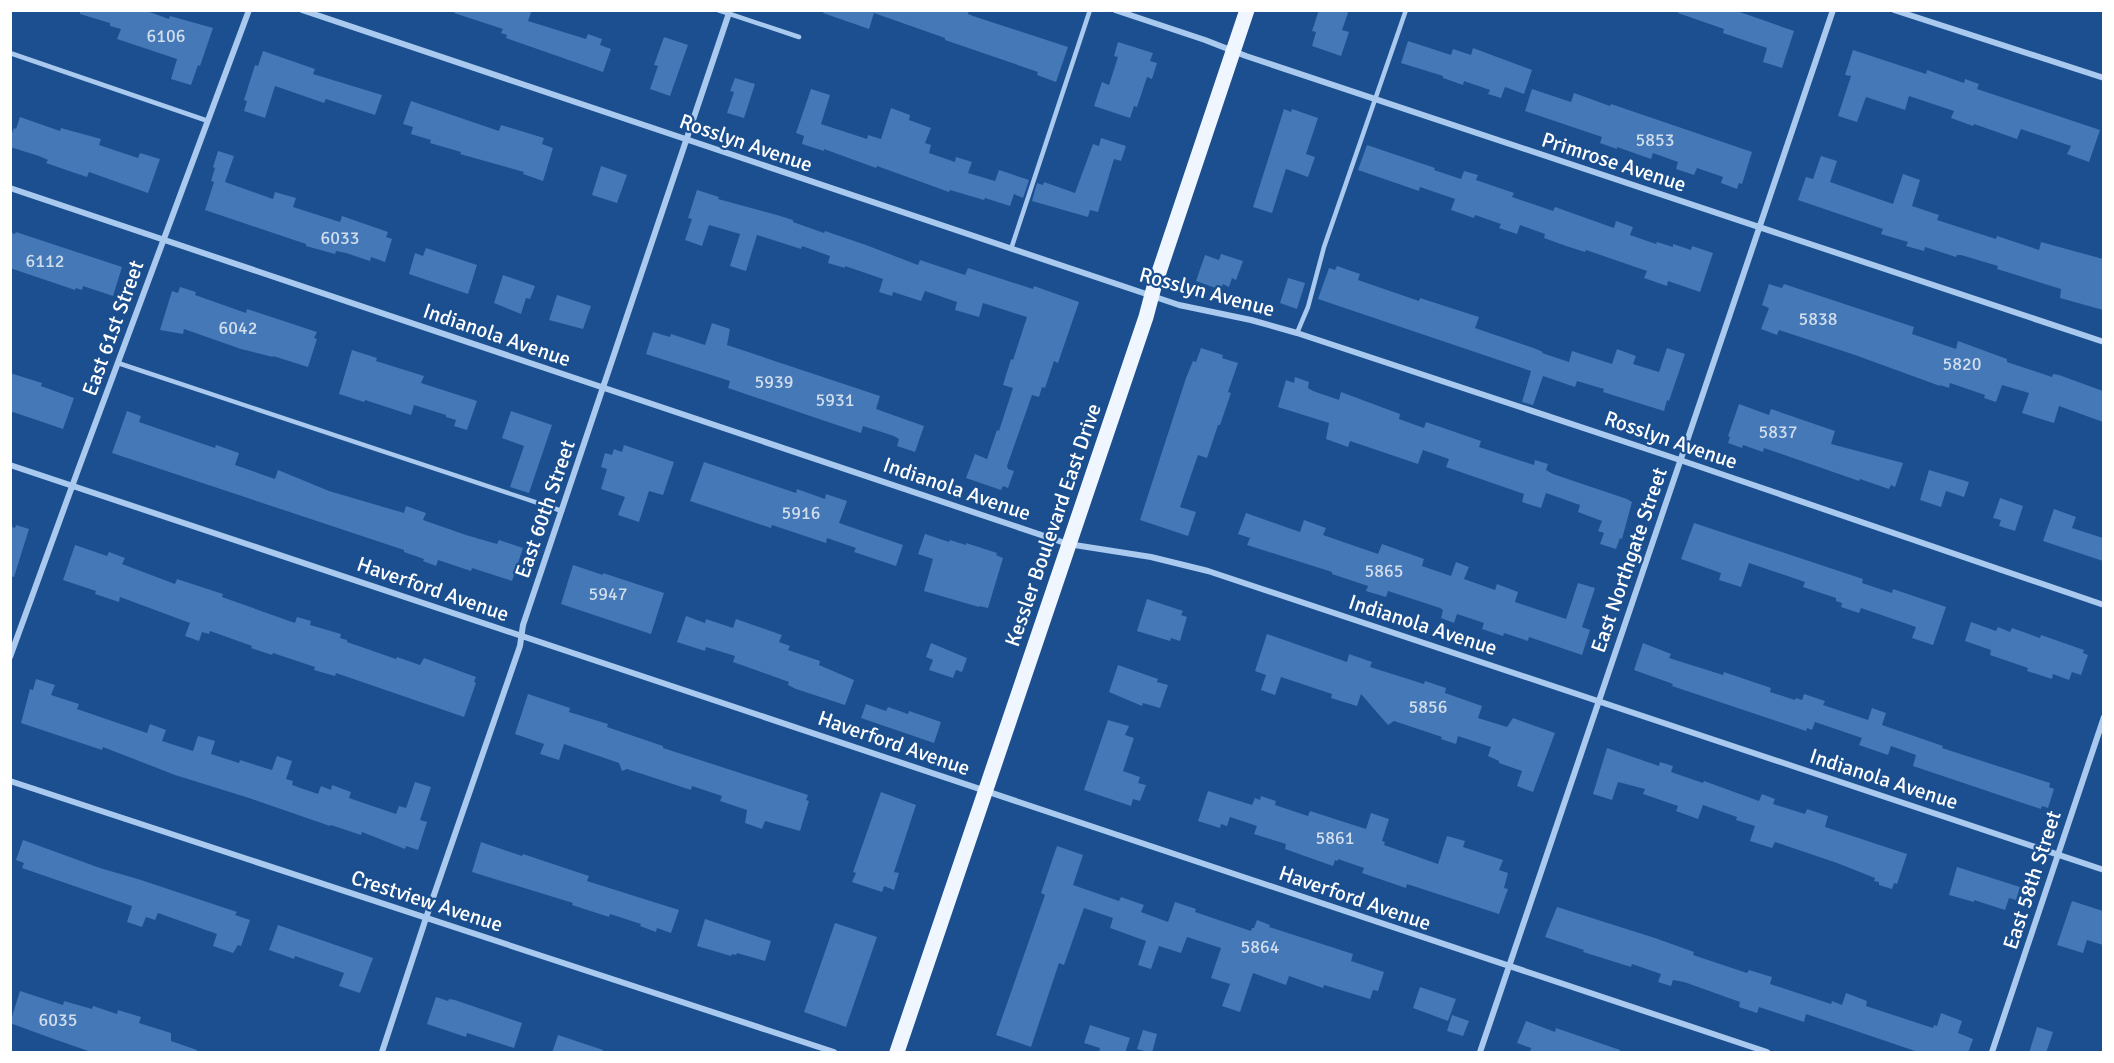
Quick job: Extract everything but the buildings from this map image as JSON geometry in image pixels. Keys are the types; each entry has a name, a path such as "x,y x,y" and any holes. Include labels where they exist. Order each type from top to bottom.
{"main road":[{"name":"Kessler Boulevard East Drive","path":"897,1053 1247,10"}],"street":[{"name":"East 61st Street","path":"10,657 249,10"},
{"name":"Rosslyn Avenue","path":"302,10 1152,296 1190,308 1251,320 1297,333 1680,460 2103,605"},
{"name":"Primrose Avenue","path":"1115,10 1374,99 2103,342"},
{"name":"East Northgate Street","path":"1480,1053 1833,10"},
{"path":"1894,10 2103,78"},
{"name":"East 60th Street","path":"382,1053 520,646 520,635 729,12"},
{"name":"Indianola Avenue","path":"10,188 1068,544 1151,557 1208,571 2103,870"},
{"name":"Haverford Avenue","path":"10,465 1767,1053"},
{"name":"East 58th Street","path":"1992,1053 2103,717"},
{"name":"Crestview Avenue","path":"10,781 834,1053"}],"lane":[{"path":"718,10 799,37"},
{"path":"1011,249 1090,10"},
{"path":"1297,333 1308,307 1324,247 1406,10"},
{"path":"10,53 208,121"},
{"path":"118,363 562,511"}]}
